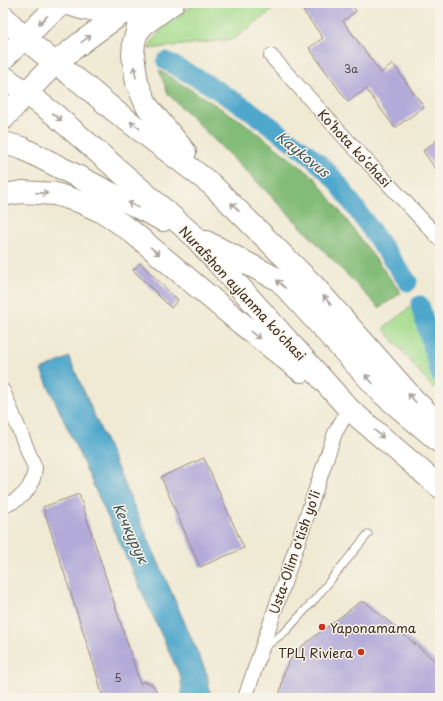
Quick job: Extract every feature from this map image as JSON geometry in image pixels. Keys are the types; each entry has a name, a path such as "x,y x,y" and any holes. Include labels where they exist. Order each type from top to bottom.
{"main road":[{"path":"3,60 46,17 63,3"},
{"path":"67,3 84,9 94,10 105,10 129,3"},
{"path":"3,119 55,64 137,3"},
{"path":"142,3 132,55 137,83 143,99 165,129 211,184 314,286 415,401 440,425"},
{"path":"137,32 144,24 173,3"},
{"path":"3,16 24,38 55,64 83,84 115,111 211,184"},
{"name":"Nurafshon aylanma ko'chasi","path":"3,76 54,114 193,235 349,409 440,487"},
{"path":"3,143 22,148 279,280 383,394 440,442"},
{"path":"3,195 22,192 55,194 81,202 105,213 132,231 242,324 349,409"}],"street":[{"name":"Koʻhota koʻchasi","path":"271,56 440,239"},
{"path":"3,391 35,468 34,478 23,496 3,506"},
{"name":"Usta-Olim o'tish yo'li","path":"245,698 335,433 349,409"}],"lane":[{"path":"261,651 287,630 316,598 368,534"}],"green space":[{"path":"198,3 281,3 234,39 148,49 152,41 169,22"},
{"path":"159,70 243,122 315,178 401,293 379,308 273,198 168,94"},
{"path":"412,306 418,316 439,385 433,388 383,328"}],"water":[{"name":"Кечкурук","path":"69,357 207,674 211,698 182,698 181,678 41,370"}],"building":[{"path":"350,3 356,11 343,21 381,73 393,64 424,107 395,128 366,89 348,102 309,48 323,38 298,4"},
{"path":"440,138 440,175 423,151"},
{"path":"140,263 178,300 171,308 133,270"},
{"path":"204,458 244,548 200,567 161,477"},
{"path":"79,494 140,683 145,682 152,684 156,690 158,698 103,698 43,507"},
{"name":"ТРЦ Riviera","path":"360,602 365,602 369,605 440,665 440,698 279,698 284,672 291,658 302,646"}],"waterway":[{"name":"Kaykovus","path":"166,61 206,83 252,112 307,153 323,167 337,182 408,282"},
{"name":"Kaykovus","path":"420,305 440,374"}],"place":[{"name":"Yaponamama","path":"322,627"},
{"name":"ТРЦ Riviera","path":"361,652"}]}
